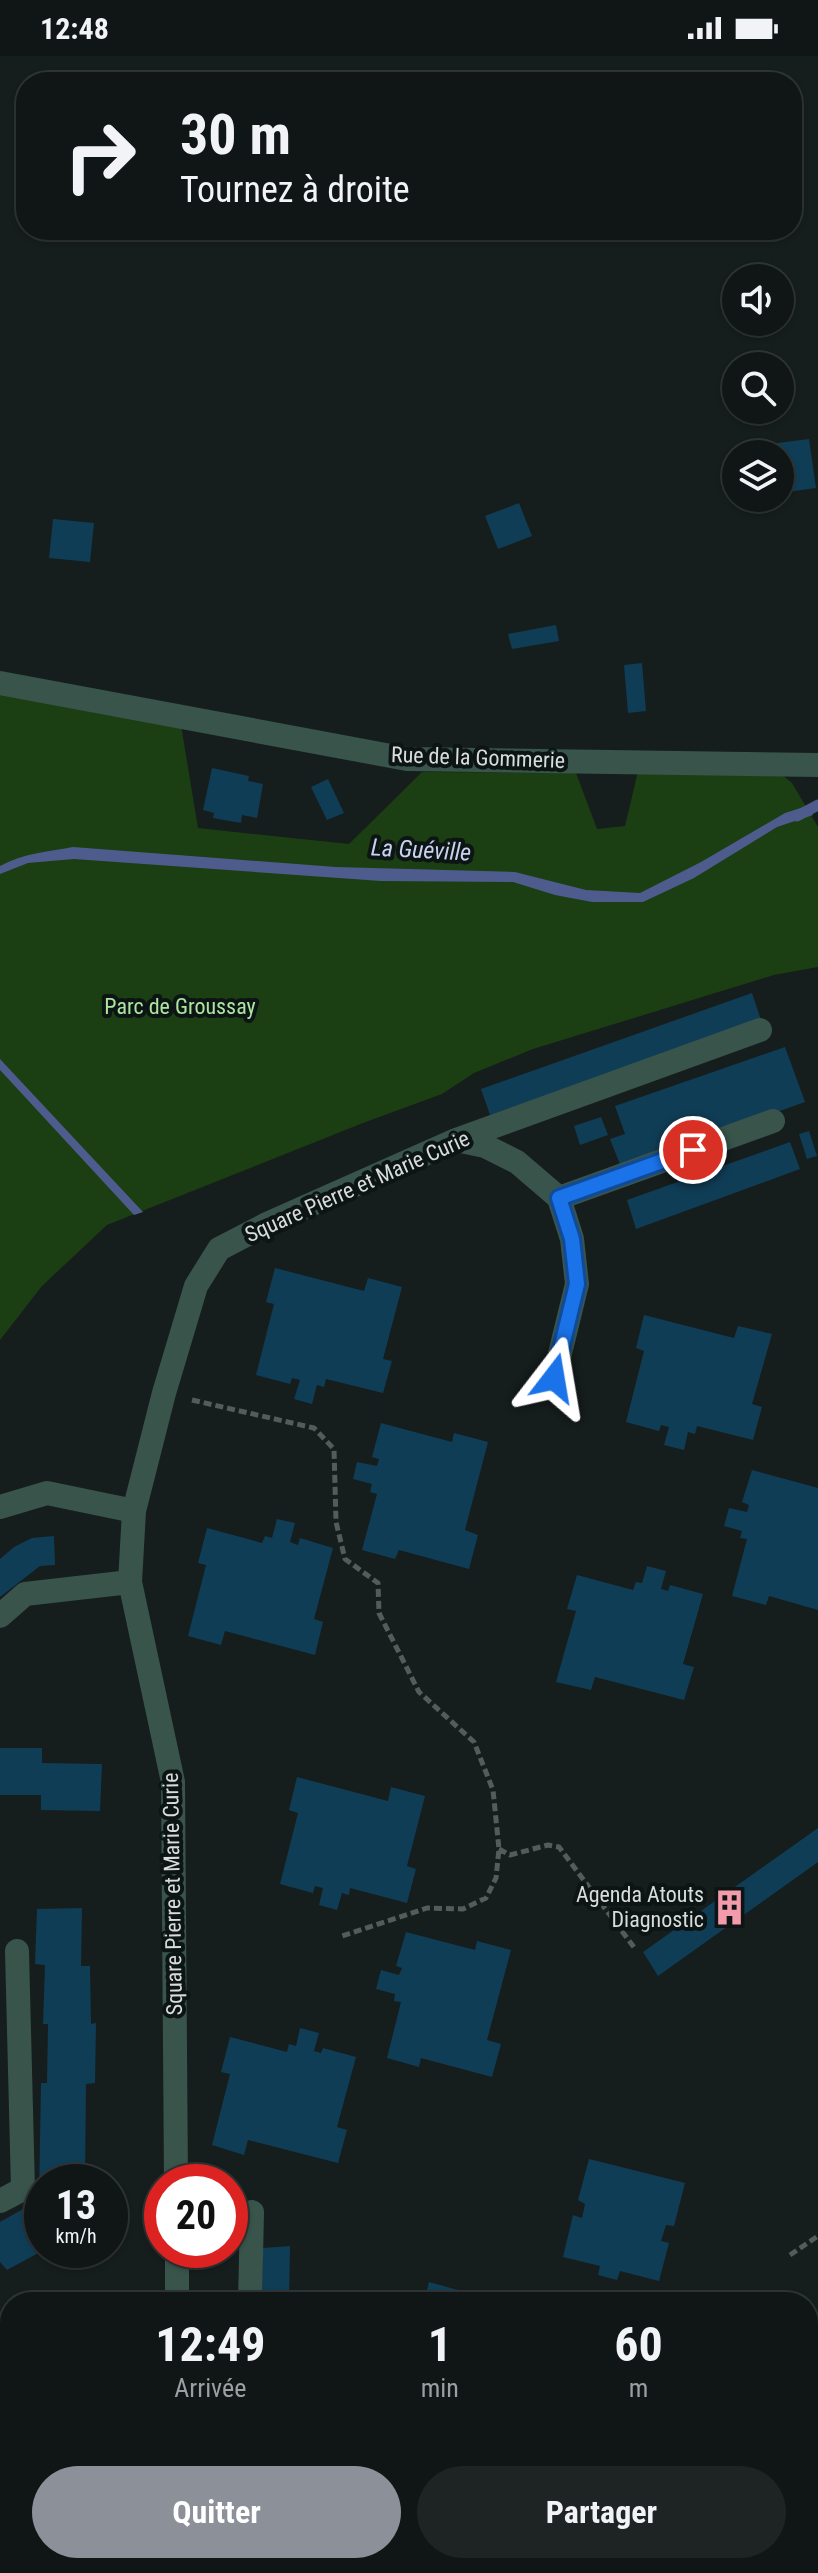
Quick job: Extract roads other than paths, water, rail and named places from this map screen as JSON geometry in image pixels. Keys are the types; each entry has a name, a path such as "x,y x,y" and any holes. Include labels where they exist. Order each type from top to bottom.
{"street":[{"name":"Rue de la Gommerie","path":"0,683 407,759 818,765"},
{"name":"Square Pierre et Marie Curie","path":"176,2164 173,1782 130,1582 134,1511 164,1393 196,1286 219,1249 267,1224 456,1140 760,1030"},
{"path":"559,1198 773,1121"},
{"path":"456,1140 485,1146 517,1162 559,1198 572,1239 577,1284 554,1378"},
{"path":"0,1507 47,1493 134,1511"},
{"path":"0,1616 25,1594 130,1582"},
{"path":"0,2201 23,2189 17,1951"},
{"path":"250,2292 252,2212"},
{"path":"177,2268 177,2292"}],"water":[{"path":"807,806 813,815 777,827 694,878 643,902 592,902 513,882 381,881 74,859 28,863 0,874 0,866 18,858 73,847 336,867 515,872 586,890 640,893 785,813"},
{"path":"0,1059 143,1212 134,1215 0,1070"}],"waterway":[{"name":"La Guéville","path":"797,816 818,805"}],"place":[{"name":"Agenda Atouts Diagnostic","path":"730,1907"}],"park label":[{"name":"Parc de Groussay","path":"180,1006"}]}
